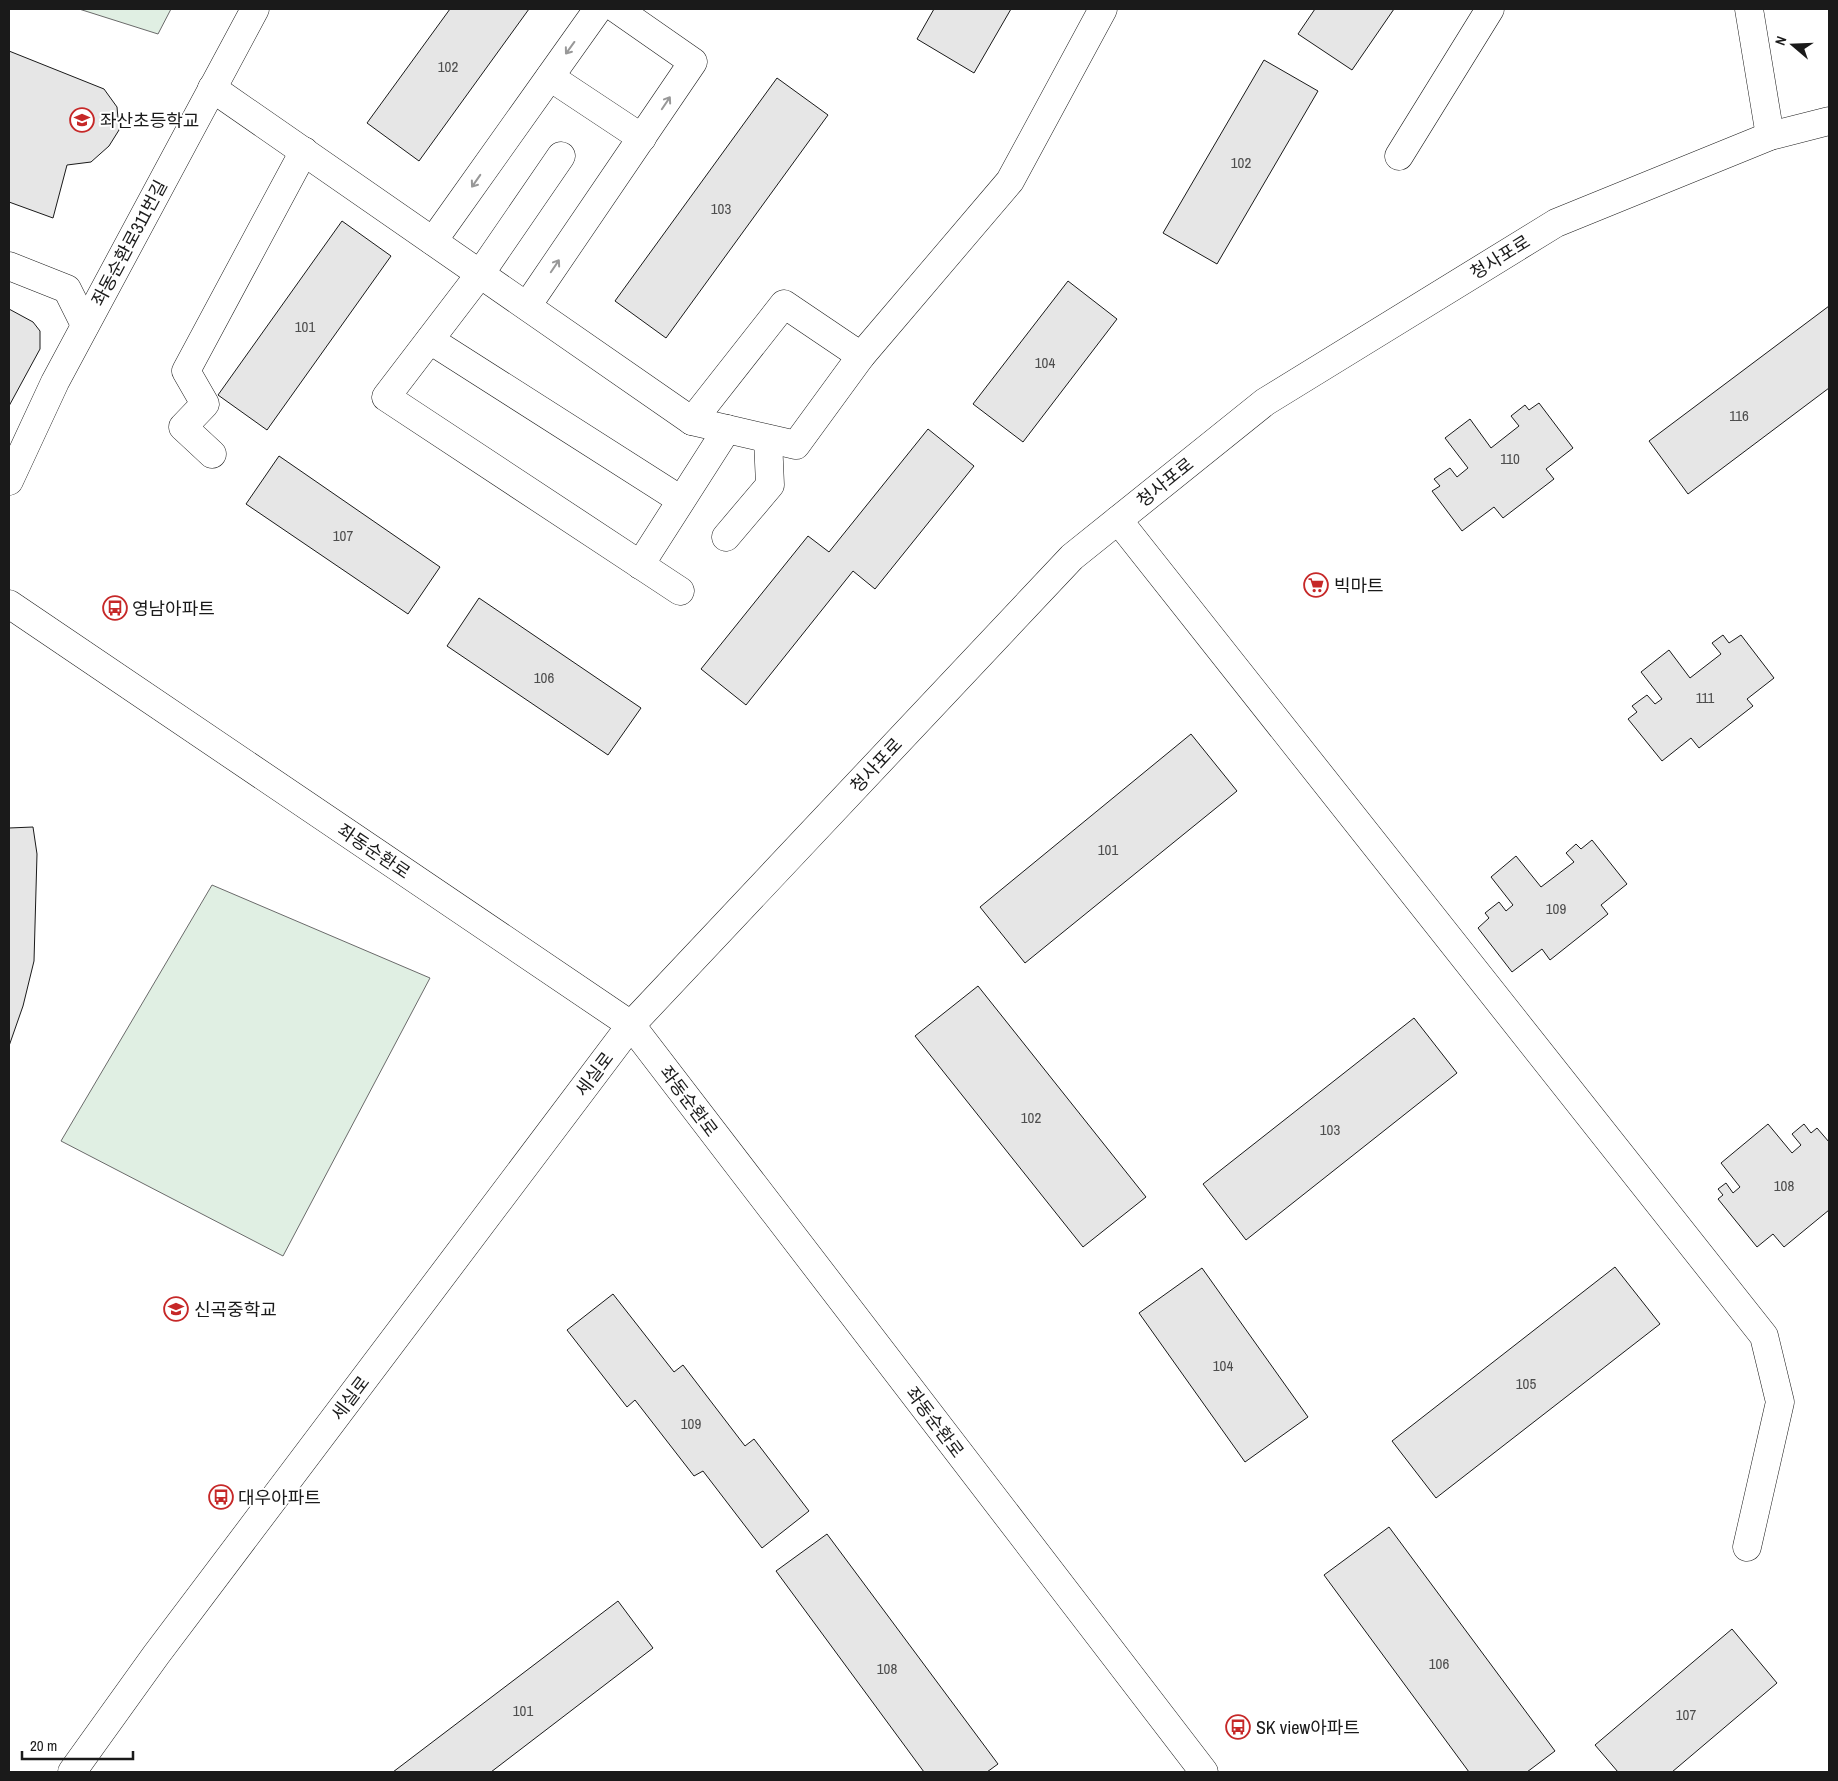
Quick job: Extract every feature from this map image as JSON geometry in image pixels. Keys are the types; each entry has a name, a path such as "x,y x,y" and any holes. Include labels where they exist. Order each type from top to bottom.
{"street":[{"name":"좌동순환로311번길","path":"9,480 55,382 255,9"},
{"path":"432,241 598,9"},
{"path":"527,306 693,62 616,9"},
{"path":"212,88 692,421 796,445 861,356 1010,181 1103,9"},
{"path":"1398,156 1490,9"},
{"path":"1749,9 1770,136"},
{"path":"550,77 642,138"},
{"name":"청사포로","path":"631,1025 1072,557 1265,402 1556,223 1770,136 1829,121"},
{"path":"212,454 183,426 205,404 186,371 304,151"},
{"path":"561,156 480,274 386,398 680,591"},
{"path":"9,266 67,289 85,325"},
{"path":"692,421 784,304 861,356"},
{"path":"430,340 682,500"},
{"path":"640,565 727,429"},
{"path":"726,537 770,485 768,439"},
{"path":"1118,520 1764,1336 1780,1402 1747,1547"},
{"name":"좌동순환로","path":"9,604 631,1025 1204,1772"},
{"name":"세실로","path":"72,1772 156,1655 631,1025"}],"green space":[{"path":"79,9 171,9 158,34"},
{"path":"212,885 430,978 283,1256 61,1141"}],"building":[{"path":"450,9 529,9 419,161 367,123"},
{"path":"934,9 1011,9 974,73 917,39"},
{"path":"1315,9 1394,9 1352,70 1298,34"},
{"path":"9,51 104,89 117,107 119,130 109,146 91,162 67,165 53,218 9,202"},
{"path":"1264,60 1318,91 1217,264 1163,233"},
{"path":"777,78 828,115 666,338 615,301"},
{"path":"342,221 391,256 267,430 218,395"},
{"path":"1068,281 1117,319 1023,442 973,404"},
{"path":"1829,306 1829,388 1688,494 1649,441"},
{"path":"9,309 33,322 40,331 40,349 9,406"},
{"path":"1539,403 1573,448 1546,469 1554,479 1503,518 1494,507 1462,531 1432,491 1440,486 1434,479 1450,468 1457,477 1468,468 1445,438 1470,419 1491,448 1519,426 1511,416 1525,405 1529,410"},
{"path":"928,429 974,466 875,589 853,571 746,705 701,669 808,536 829,552"},
{"path":"279,456 440,567 408,614 246,504"},
{"path":"479,598 641,708 608,755 447,646"},
{"path":"1723,635 1729,643 1741,635 1774,678 1747,699 1753,706 1699,748 1691,738 1662,761 1628,719 1637,712 1632,706 1647,695 1655,704 1662,699 1641,672 1669,650 1690,678 1721,654 1712,643"},
{"path":"1191,734 1237,791 1025,963 980,907"},
{"path":"33,827 37,854 34,961 23,1006 9,1046 9,828"},
{"path":"1592,840 1627,884 1601,905 1608,914 1550,960 1542,949 1512,972 1478,928 1489,918 1485,913 1499,902 1506,911 1513,905 1491,877 1516,856 1541,887 1574,862 1566,853 1576,844 1581,849"},
{"path":"978,986 1146,1197 1083,1247 915,1036"},
{"path":"1414,1018 1457,1073 1246,1240 1203,1184"},
{"path":"1768,1124 1792,1153 1801,1145 1792,1134 1804,1124 1811,1133 1817,1128 1829,1142 1829,1210 1784,1247 1773,1234 1757,1247 1718,1199 1723,1195 1718,1189 1726,1183 1733,1193 1740,1187 1721,1163"},
{"path":"1615,1267 1660,1324 1436,1498 1392,1441"},
{"path":"1202,1268 1308,1417 1245,1462 1139,1313"},
{"path":"613,1294 674,1372 683,1365 745,1446 754,1439 809,1511 762,1548 703,1471 694,1476 635,1400 627,1407 567,1330"},
{"path":"1389,1527 1555,1751 1527,1772 1469,1772 1324,1575"},
{"path":"827,1534 998,1764 987,1772 924,1772 776,1571"},
{"path":"618,1601 653,1648 491,1772 393,1772"},
{"path":"1732,1629 1777,1683 1672,1772 1618,1772 1595,1745"}],"place":[{"name":"좌산초등학교","path":"82,120"},
{"name":"빅마트","path":"1316,585"},
{"name":"영남아파트","path":"115,608"},
{"name":"신곡중학교","path":"176,1309"},
{"name":"대우아파트","path":"221,1497"},
{"name":"SK view아파트","path":"1238,1727"}]}
